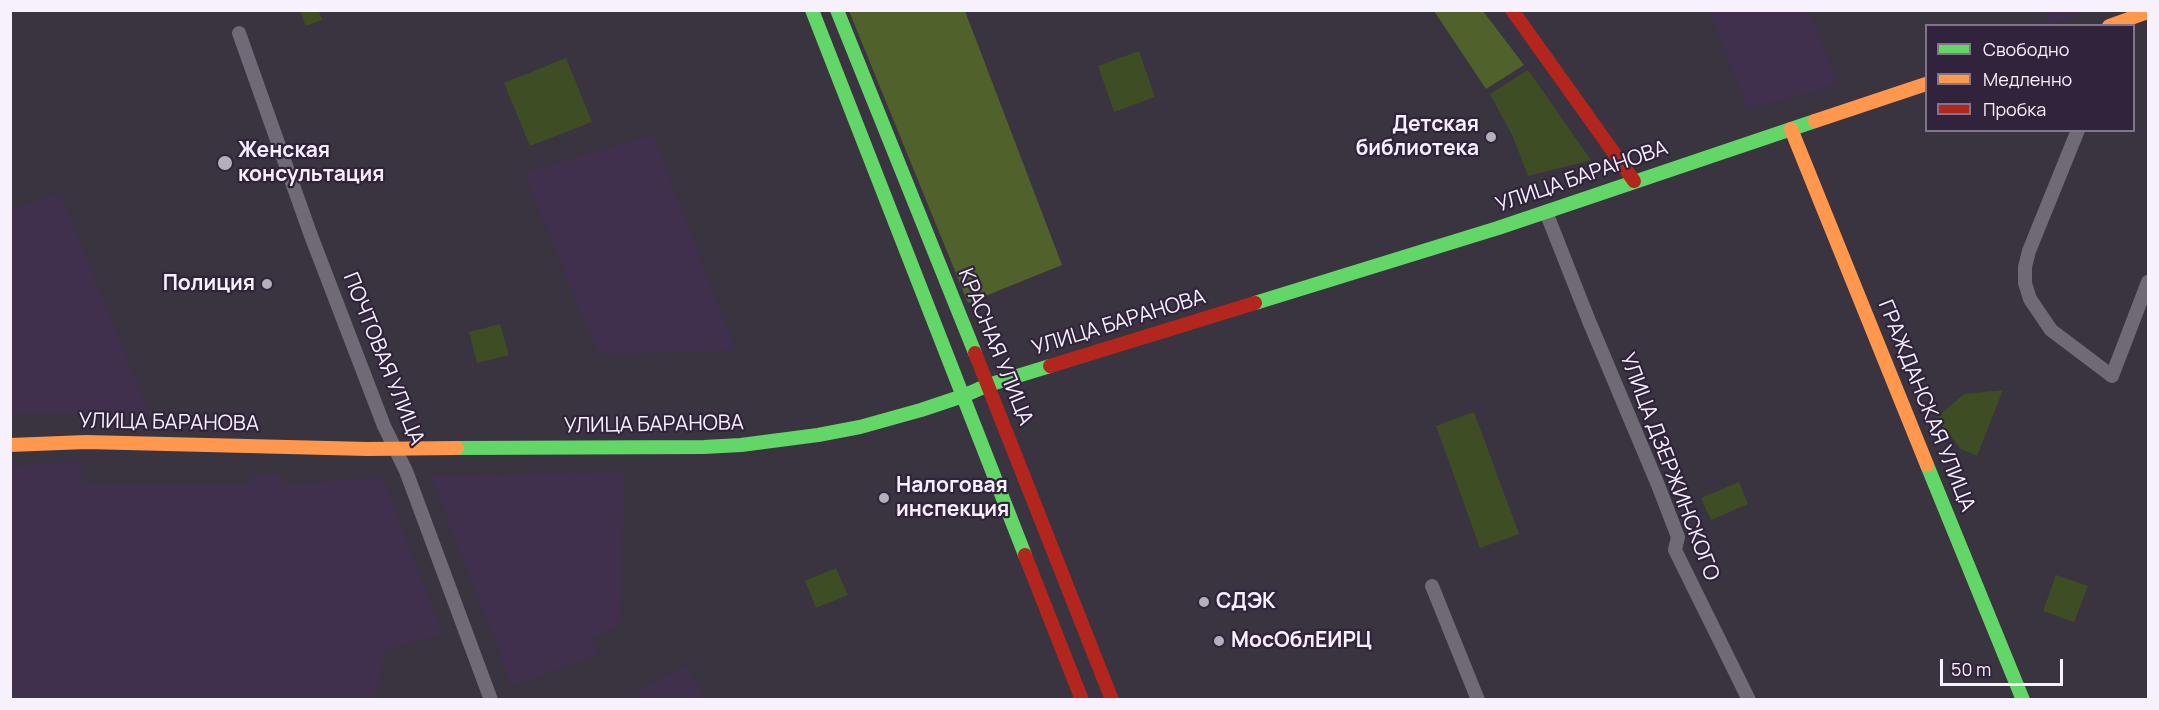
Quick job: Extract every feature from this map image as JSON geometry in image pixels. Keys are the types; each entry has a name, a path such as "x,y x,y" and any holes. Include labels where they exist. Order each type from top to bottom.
{"main road":[{"path":"812,10 1082,699"},
{"name":"КРАСНАЯ УЛИЦА","path":"837,10 1112,699"},
{"path":"1512,10 1634,181"},
{"path":"2115,24 2148,12"},
{"name":"УЛИЦА БАРАНОВА","path":"10,445 86,442 394,449 741,446 818,435 860,427 963,396 988,385 1546,212 1925,84"},
{"name":"ГРАЖДАНСКАЯ УЛИЦА","path":"1791,129 2023,699"},
{"path":"1602,192 1616,176 1619,168 1617,155"}],"street":[{"name":"ПОЧТОВАЯ УЛИЦА","path":"239,33 310,233 394,449 406,471 491,699"},
{"path":"2077,132 2029,251 2025,267 2025,283 2030,299 2051,330 2112,376 2148,282"},
{"name":"УЛИЦА ДЗЕРЖИНСКОГО","path":"1546,212 1661,492 1678,537 1675,550 1749,699"},
{"path":"1432,586 1478,699"}],"shaded area":[{"path":"2043,10 2091,11 2048,24"},
{"path":"1709,11 1809,11 1838,84 1748,109"},
{"path":"653,135 735,350 598,354 524,173"},
{"path":"60,193 149,413 11,414 11,210"},
{"path":"66,461 82,462 82,485 251,485 252,475 282,475 283,485 314,485 325,481 377,477 385,483 442,634 385,650 374,699 11,699 11,467"},
{"path":"624,473 620,620 613,629 592,637 599,654 512,686 431,476"},
{"path":"687,667 704,699 635,699 642,689"}],"green space":[{"path":"300,11 319,12 322,20 306,26"},
{"path":"849,11 965,11 1062,265 968,303"},
{"path":"1434,11 1483,11 1524,65 1486,89"},
{"path":"1139,51 1155,97 1114,112 1098,66"},
{"path":"566,58 592,122 530,146 504,83"},
{"path":"1528,70 1591,160 1528,176 1513,137 1490,94"},
{"path":"500,324 509,355 477,363 469,332"},
{"path":"2003,390 1977,456 1961,449 1936,418 1964,394"},
{"path":"1474,412 1519,534 1480,548 1436,426"},
{"path":"1739,482 1748,504 1711,520 1701,498"},
{"path":"836,568 848,595 816,608 805,581"},
{"path":"2056,575 2088,586 2074,622 2043,611"}],"traffic: fast":[{"path":"812,10 1025,555"},
{"path":"837,10 975,353"},
{"path":"1255,303 1498,228 1815,121"},
{"path":"457,448 704,447 741,445 818,435 860,427 921,410 988,385 1050,366"},
{"path":"1927,465 2023,700"}],"traffic: slow":[{"path":"2115,24 2148,12"},
{"path":"1815,121 1925,84"},
{"path":"1791,129 1927,465"},
{"path":"10,445 86,442 368,449 457,448"}],"traffic: jam":[{"path":"1512,10 1634,181"},
{"path":"1050,366 1255,303"},
{"path":"975,353 1112,700"},
{"path":"1025,555 1082,700"}],"place":[{"name":"Детская библиотека","path":"1491,137"},
{"name":"Женская консультация","path":"225,163"},
{"name":"Полиция","path":"267,284"},
{"name":"Налоговая инспекция","path":"884,498"},
{"name":"СДЭК","path":"1204,602"},
{"name":"МосОблЕИРЦ","path":"1219,641"}]}
